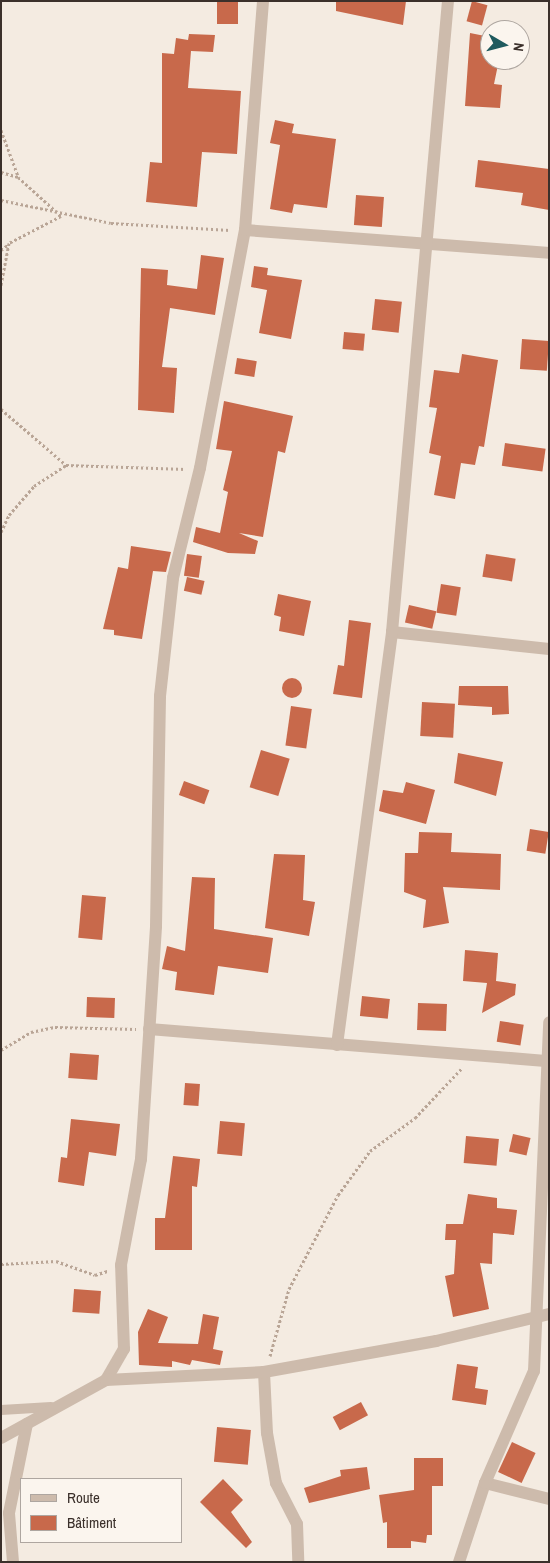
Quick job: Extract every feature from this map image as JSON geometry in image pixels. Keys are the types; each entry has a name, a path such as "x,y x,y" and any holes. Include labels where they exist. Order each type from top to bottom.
{"street":[{"path":"106,1380 124,1349 121,1265 142,1160 156,926 160,696 173,578 200,468 245,230 263,1"},
{"path":"337,1045 392,632 430,244 448,1"},
{"path":"245,230 549,253"},
{"path":"392,632 549,649"},
{"path":"459,1562 485,1483 534,1371 534,1317 549,1022"},
{"path":"149,1029 547,1061"},
{"path":"1,1438 51,1407 106,1380 264,1372 436,1341 549,1314"},
{"path":"264,1372 267,1433 276,1483 297,1524 298,1562"},
{"path":"13,1562 9,1512 26,1424"},
{"path":"485,1483 549,1499"}],"lane":[{"path":"1,1410 51,1407"}],"path":[{"path":"1,130 18,177"},
{"path":"1,172 18,177 61,216"},
{"path":"1,200 61,216 111,223 245,230"},
{"path":"1,250 9,243 61,216"},
{"path":"1,285 9,243"},
{"path":"1,408 66,465"},
{"path":"1,532 9,515 34,486 66,465 200,468"},
{"path":"1,1050 31,1032 55,1028 149,1029"},
{"path":"264,1372 289,1289 338,1195 370,1151 415,1118 474,1055"},
{"path":"1,1264 56,1261 95,1275 121,1265"}],"building":[{"path":"217,1 238,1 238,24 217,24"},
{"path":"336,1 406,1 403,25 336,11"},
{"path":"472,1 487,5 483,20 480,20 480,25 467,21"},
{"path":"470,33 480,35 480,70 497,70 494,84 502,85 500,108 465,106"},
{"path":"189,34 215,35 213,52 191,51 188,88 241,91 237,154 202,152 197,207 146,202 150,162 162,163 162,53 174,54 176,38 188,40"},
{"path":"275,120 294,124 292,133 336,139 327,208 294,204 292,213 270,209 280,145 270,143"},
{"path":"478,160 549,169 549,210 521,205 523,193 475,187"},
{"path":"356,195 384,197 382,227 354,225"},
{"path":"201,255 224,258 215,315 170,308 162,367 177,368 174,413 138,410 141,268 168,270 167,285 197,289"},
{"path":"254,266 268,268 267,275 302,280 291,339 259,333 267,290 251,287"},
{"path":"375,299 402,302 399,333 372,330"},
{"path":"344,332 365,334 363,351 343,349"},
{"path":"522,339 549,341 547,371 520,369"},
{"path":"462,354 498,360 484,447 479,446 475,465 461,463 455,499 434,495 441,456 429,453 437,408 429,407 434,370 459,373"},
{"path":"237,358 257,361 254,377 234,374"},
{"path":"224,401 293,416 285,453 278,451 263,537 239,533 258,541 255,554 228,553 193,542 196,527 220,533 228,492 223,490 232,451 216,449"},
{"path":"505,443 546,449 542,471 502,466"},
{"path":"131,546 171,552 166,572 153,571 142,639 114,635 114,630 103,629 118,567 128,569"},
{"path":"187,554 202,556 199,578 184,576"},
{"path":"486,554 516,559 512,581 482,577"},
{"path":"187,577 205,581 201,595 184,591"},
{"path":"441,584 461,587 456,616 436,613"},
{"path":"278,594 311,601 304,636 279,631 281,617 274,615"},
{"path":"409,605 436,611 432,629 405,623"},
{"path":"349,620 371,623 362,698 333,694 338,665 344,666"},
{"path":"292,678 299,681 302,688 299,695 292,698 285,695 282,688 285,681"},
{"path":"459,686 508,686 509,714 492,715 492,707 458,705"},
{"path":"422,702 455,704 453,738 420,736"},
{"path":"291,706 312,709 306,749 285,746"},
{"path":"261,750 290,759 278,796 250,787"},
{"path":"458,753 503,762 496,796 454,783"},
{"path":"184,781 209,790 204,804 179,795"},
{"path":"406,782 435,790 426,824 379,811 383,790 403,793"},
{"path":"530,829 549,832 545,854 527,851"},
{"path":"419,832 452,833 451,852 501,854 500,890 443,887 449,923 423,928 426,900 404,892 405,853 418,853"},
{"path":"274,854 305,855 303,900 315,902 309,936 265,928"},
{"path":"192,877 215,878 214,929 273,938 268,973 218,966 214,995 175,990 177,972 162,969 167,946 185,951"},
{"path":"82,895 106,897 102,940 78,938"},
{"path":"465,950 498,953 496,981 516,984 515,995 482,1013 487,983 463,981"},
{"path":"362,996 390,999 388,1019 360,1016"},
{"path":"87,997 115,998 114,1018 86,1017"},
{"path":"418,1003 447,1004 446,1031 417,1030"},
{"path":"500,1021 524,1025 520,1045 497,1042"},
{"path":"70,1053 99,1055 97,1080 68,1078"},
{"path":"185,1083 200,1084 198,1106 183,1105"},
{"path":"71,1119 120,1124 116,1156 89,1152 84,1186 58,1182 61,1157 67,1158"},
{"path":"220,1121 245,1123 242,1156 217,1154"},
{"path":"513,1134 531,1138 526,1156 509,1152"},
{"path":"466,1136 499,1139 497,1166 464,1163"},
{"path":"173,1156 200,1159 197,1187 192,1186 192,1250 155,1250 155,1218 165,1218"},
{"path":"468,1194 497,1198 497,1208 517,1210 514,1235 493,1233 492,1264 480,1263 489,1309 453,1317 445,1276 454,1274 456,1240 445,1240 446,1224 463,1224"},
{"path":"74,1289 101,1291 99,1314 72,1312"},
{"path":"148,1309 168,1317 158,1343 198,1344 203,1314 219,1317 213,1349 223,1351 220,1365 192,1360 190,1365 172,1361 172,1367 139,1365 138,1332"},
{"path":"457,1364 478,1367 475,1388 488,1390 486,1405 452,1400"},
{"path":"361,1402 368,1415 340,1430 333,1417"},
{"path":"217,1427 251,1430 248,1465 214,1462"},
{"path":"512,1442 536,1453 522,1483 498,1472"},
{"path":"414,1458 443,1458 443,1486 432,1486 432,1535 427,1535 426,1543 411,1541 411,1548 387,1548 387,1522 383,1523 379,1495 414,1490"},
{"path":"367,1467 370,1489 309,1503 304,1488 341,1476 340,1470"},
{"path":"223,1479 243,1500 231,1512 252,1542 246,1548 200,1502"}]}
